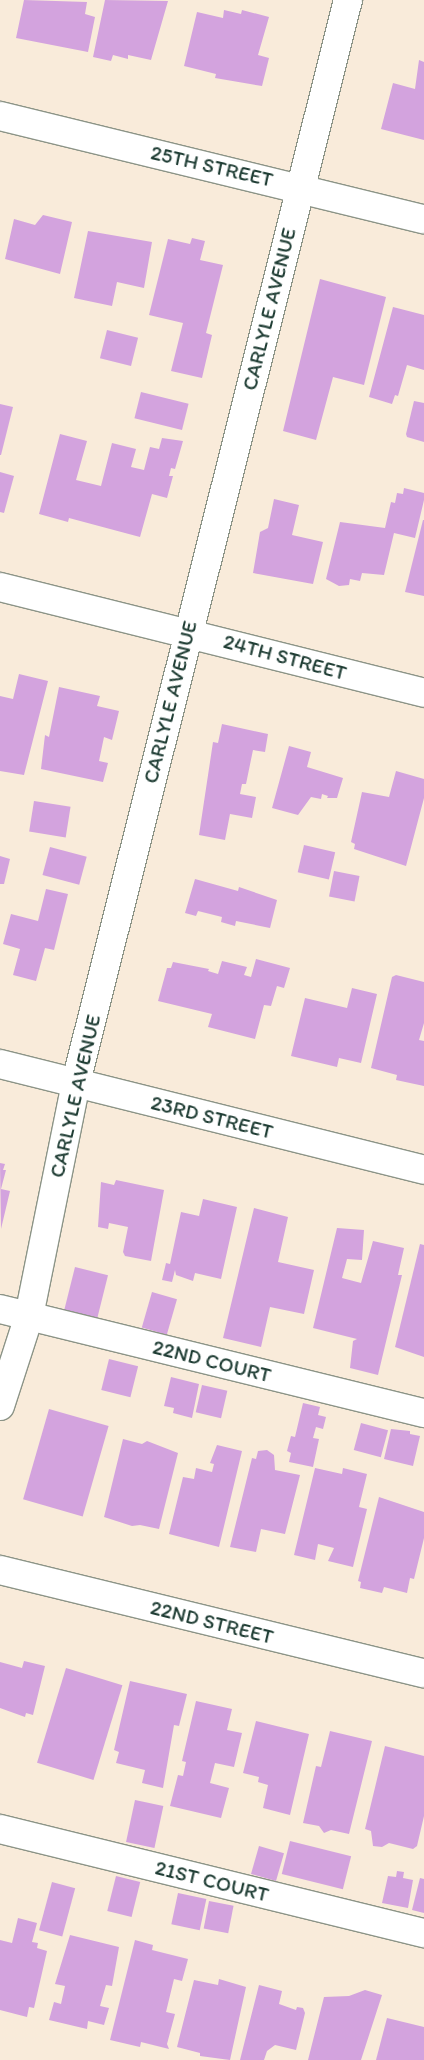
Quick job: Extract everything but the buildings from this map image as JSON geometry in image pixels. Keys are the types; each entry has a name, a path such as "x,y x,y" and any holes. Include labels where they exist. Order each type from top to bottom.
{"street":[{"name":"CARLYLE AVENUE","path":"0,1406 29,1316 76,1082 299,187 348,0"},
{"name":"25TH STREET","path":"0,116 299,187 424,219"},
{"name":"24TH STREET","path":"0,587 188,632 424,694"},
{"name":"23RD STREET","path":"0,1064 424,1170"},
{"name":"22ND COURT","path":"0,1309 424,1413"},
{"name":"22ND STREET","path":"0,1570 424,1673"},
{"name":"21ST COURT","path":"0,1829 424,1932"}]}
